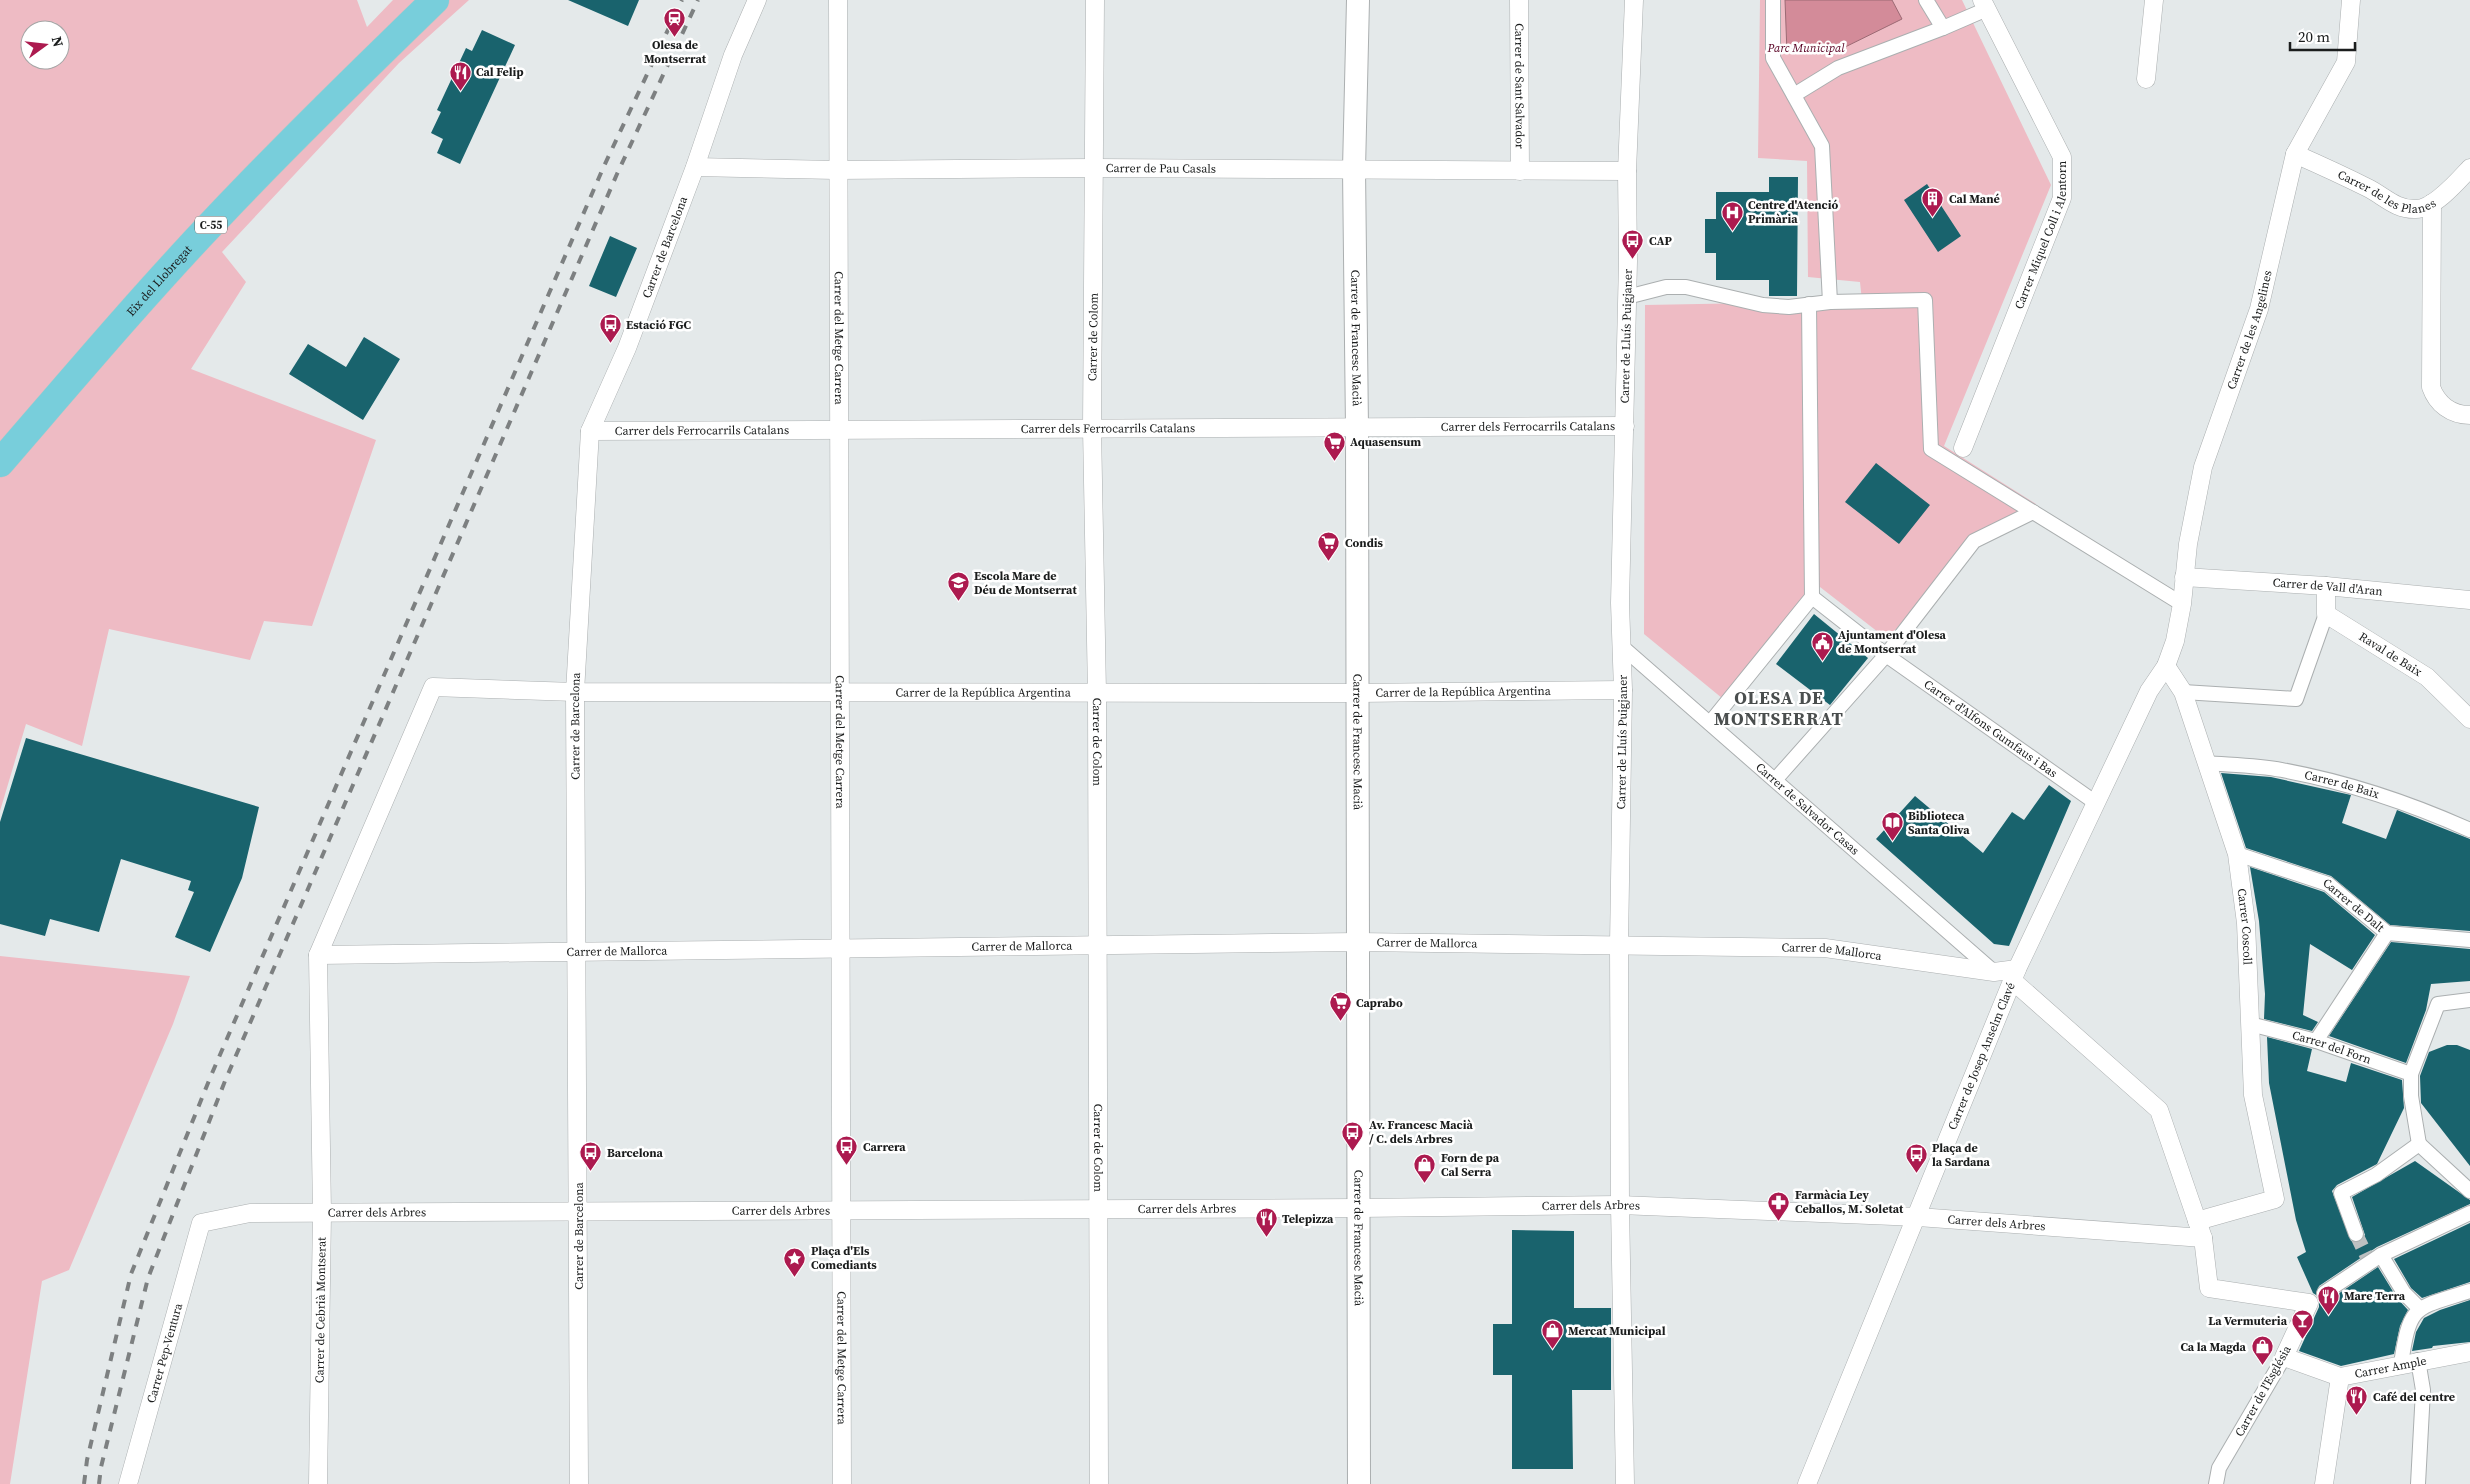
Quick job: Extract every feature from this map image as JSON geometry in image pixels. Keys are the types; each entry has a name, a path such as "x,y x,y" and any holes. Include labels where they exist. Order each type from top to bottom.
{"highway":[{"name":"Eix del Llobregat","path":"0,462 113,332 215,220 435,0"}],"street":[{"name":"Carrer de Barcelona","path":"579,1484 578,952 575,692 590,431 627,348 695,167 733,56 758,0"},
{"name":"Carrer del Metge Carrera","path":"838,0 836,170 839,430 842,1484"},
{"name":"Carrer de Colom","path":"1095,0 1092,428 1097,693 1099,1484"},
{"name":"Carrer de Francesc Macià","path":"1358,0 1354,169 1357,428 1359,1484"},
{"name":"Carrer de Sant Salvador","path":"1519,0 1520,171"},
{"name":"Carrer de Lluís Puigjaner","path":"1625,1484 1620,1204 1619,945 1623,690 1620,644 1627,297 1627,171 1634,0"},
{"path":"1761,0 1773,5 1773,58 1822,146 1830,302"},
{"path":"1926,0 1943,28"},
{"path":"2146,79 2154,0"},
{"name":"Carrer de les Angelines","path":"2166,666 2175,641 2182,604 2184,577 2203,467 2259,309 2295,154 2346,62 2351,0"},
{"path":"1794,95 1838,68 1943,28 1984,4"},
{"name":"Carrer Miquel Coll i Alentorn","path":"1962,448 2062,198 2062,157 1984,4"},
{"name":"Carrer de les Planes","path":"2295,154 2371,190 2386,201 2401,207 2418,209 2432,203 2452,188 2470,168"},
{"name":"Carrer de Pau Casals","path":"695,167 836,170 1094,168 1627,171"},
{"path":"2432,203 2431,387 2437,399 2446,408 2459,414 2470,414"},
{"path":"1627,297 1666,287 1686,286 1763,305 1789,307 1830,302 1925,300 1931,450 2182,604"},
{"path":"1710,722 1812,597 1809,304"},
{"name":"Carrer dels Ferrocarrils Catalans","path":"590,431 1625,426"},
{"path":"1775,780 1886,655 1974,540 2033,512"},
{"name":"Carrer de Vall d'Aran","path":"2184,577 2326,586 2470,600"},
{"path":"2183,692 2296,699 2326,614 2326,586"},
{"name":"Carrer d'Alfons Gumfaus i Bas","path":"1812,597 1886,655 2096,803"},
{"name":"Raval de Baix","path":"2326,614 2427,677 2470,719"},
{"name":"Carrer de Salvador Casas","path":"1620,644 1994,972"},
{"name":"Carrer Coscoll","path":"2166,666 2183,692 2237,854 2246,924 2253,1095 2275,1199 2197,1221"},
{"name":"Carrer de Josep Anselm Clavé","path":"1807,1484 1918,1217 2015,975 2149,691 2166,666"},
{"name":"Carrer de la República Argentina","path":"318,956 433,686 575,692 840,691 1097,693 1623,690"},
{"name":"Carrer de Baix","path":"2206,763 2282,770 2361,789 2408,803 2470,830"},
{"name":"Carrer de Dalt","path":"2237,854 2328,884 2387,933 2470,940"},
{"path":"2316,1041 2387,933"},
{"name":"Carrer de Mallorca","path":"318,956 1358,942 1825,948 2015,975"},
{"name":"Carrer de Cebrià Montserat","path":"318,956 322,1212 318,1484"},
{"path":"2015,975 2159,1110 2203,1238 2210,1288 2316,1299 2373,1258 2470,1213"},
{"path":"2470,1000 2438,1004 2411,1074 2411,1096 2419,1144 2470,1191"},
{"name":"Carrer del Forn","path":"2250,1024 2316,1041 2411,1074"},
{"path":"2356,1234 2341,1193 2376,1176 2419,1144"},
{"name":"Carrer dels Arbres","path":"201,1222 250,1213 322,1212 1359,1208 1620,1204 1918,1217 2203,1238"},
{"name":"Carrer Pep-Ventura","path":"128,1484 201,1222"},
{"path":"2373,1258 2419,1308"},
{"path":"2418,1484 2423,1390 2409,1362 2406,1327 2419,1308 2470,1291"},
{"name":"Carrer de l'Església","path":"2216,1484 2219,1468 2316,1299"},
{"name":"Carrer Ample","path":"2284,1357 2340,1377 2409,1362 2470,1352"},
{"path":"2324,1484 2340,1377"}],"green space":[{"path":"0,0 357,0 367,27 393,0 469,0 399,63 222,252 246,282 191,369 376,440 312,626 264,621 250,660 109,629 82,746 26,724 0,811"},
{"name":"Parc Municipal","path":"1760,0 1962,0 2051,185 1944,446 2036,504 1979,536 1887,639 1820,587 1728,703 1644,634 1645,305 1862,301 1860,282 1808,277 1807,161 1758,158"},
{"path":"0,956 190,976 173,1024 69,1270 42,1281 10,1484 0,1484"}],"shaded area":[{"path":"1785,0 1892,0 1902,19 1837,51 1787,53"}],"building":[{"name":"Olesa de Montserrat","path":"568,0 639,0 628,26"},
{"path":"482,30 515,45 460,164 437,153 443,139 431,133 441,112 437,110 466,48 472,51"},
{"path":"1769,177 1798,177 1797,296 1769,296 1769,280 1716,280 1716,253 1705,253 1705,219 1716,219 1716,192 1769,192"},
{"name":"Cal Mané","path":"1927,184 1961,236 1938,252 1904,200"},
{"path":"610,236 637,248 616,297 589,286"},
{"path":"364,337 400,359 363,420 289,374 308,344 346,367"},
{"path":"1876,463 1930,505 1899,544 1845,502"},
{"name":"Ajuntament d'Olesa de Montserrat","path":"1814,614 1868,658 1830,705 1776,664"},
{"path":"26,738 259,807 242,878 210,952 175,937 194,892 188,890 191,881 121,859 99,932 50,919 45,936 0,924 0,822"},
{"path":"2221,773 2271,777 2351,795 2342,823 2386,839 2397,810 2470,839 2470,931 2390,925 2331,876 2246,848"},
{"path":"2049,785 2071,801 2009,946 1994,944 1876,839 1915,796 1983,853 2012,812 2024,820"},
{"path":"2250,867 2324,892 2375,935 2352,970 2310,944 2303,1015 2318,1022 2312,1031 2264,1019 2265,994 2259,921"},
{"path":"2391,942 2470,949 2470,981 2431,984 2426,1010 2406,1063 2329,1036"},
{"path":"2267,1037 2312,1049 2307,1071 2346,1082 2351,1063 2402,1080 2404,1108 2377,1164 2337,1185 2332,1191 2351,1241 2359,1242 2365,1235 2352,1197 2415,1161 2470,1200 2470,1204 2377,1247 2319,1286 2316,1295 2313,1293 2297,1257 2306,1252 2296,1220 2269,1083"},
{"path":"2447,1045 2457,1045 2470,1050 2470,1166 2421,1103 2420,1076 2429,1052"},
{"path":"2470,1223 2470,1282 2422,1298 2411,1288 2394,1259"},
{"name":"Mercat Municipal","path":"1512,1230 1574,1231 1574,1308 1611,1308 1611,1390 1572,1390 1573,1469 1512,1469 1512,1375 1493,1375 1493,1324 1512,1324"},
{"path":"2378,1267 2397,1298 2408,1310 2400,1326 2394,1354 2341,1366 2299,1351 2319,1307 2319,1300 2329,1300"},
{"path":"2470,1300 2470,1342 2433,1346 2432,1348 2412,1351 2416,1332 2424,1318 2440,1310"}],"tunnel":[{"path":"2356,1234 2367,1257"}],"railway":[{"path":"84,1484 87,1460 131,1274 210,1078 604,166 682,0"},
{"path":"99,1484 101,1467 148,1278 225,1081 617,174 698,0"}],"place":[{"name":"Olesa de Montserrat","path":"675,37"},
{"name":"Cal Felip","path":"460,91"},
{"name":"Cal Mané","path":"1933,218"},
{"name":"Centre d'Atenció Primària","path":"1732,231"},
{"name":"CAP","path":"1633,260"},
{"name":"Estació FGC","path":"610,344"},
{"name":"Aquasensum","path":"1334,461"},
{"name":"Condis","path":"1329,562"},
{"name":"Escola Mare de Déu de Montserrat","path":"958,602"},
{"name":"Ajuntament d'Olesa de Montserrat","path":"1822,661"},
{"name":"Biblioteca Santa Oliva","path":"1892,842"},
{"name":"Caprabo","path":"1340,1022"},
{"name":"Av. Francesc Macià / C. dels Arbres","path":"1353,1151"},
{"name":"Carrera","path":"847,1166"},
{"name":"Barcelona","path":"591,1172"},
{"name":"Plaça de la Sardana","path":"1916,1174"},
{"name":"Forn de pa Cal Serra","path":"1425,1184"},
{"name":"Farmàcia Ley Ceballos, M. Soletat","path":"1779,1221"},
{"name":"Telepizza","path":"1266,1238"},
{"name":"Plaça d'Els Comediants","path":"795,1277"},
{"name":"Mare Terra","path":"2328,1315"},
{"name":"La Vermuteria","path":"2303,1340"},
{"name":"Mercat Municipal","path":"1552,1350"},
{"name":"Ca la Magda","path":"2262,1366"},
{"name":"Café del centre","path":"2357,1416"}],"district":[{"name":"OLESA DE MONTSERRAT","path":"1779,708"}]}
